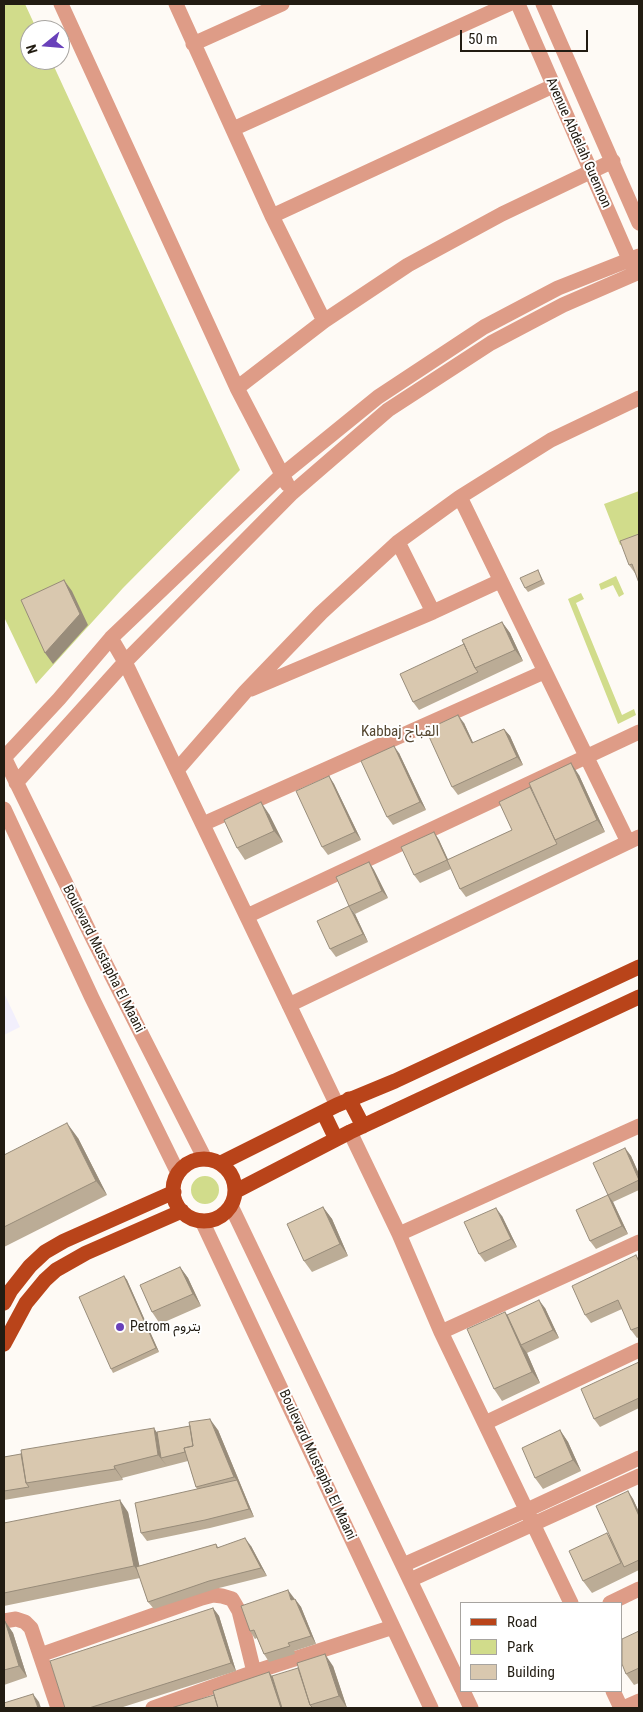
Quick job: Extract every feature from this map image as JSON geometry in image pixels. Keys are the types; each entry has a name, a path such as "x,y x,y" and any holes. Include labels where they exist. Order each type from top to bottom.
{"main road":[{"path":"221,1164 343,1102 395,1081 639,967"},
{"path":"233,1198 336,1139 639,997"},
{"path":"343,1102 357,1129"},
{"path":"322,1112 336,1139"},
{"path":"205,1159 221,1164 233,1178 233,1198 228,1211 219,1218 202,1221 191,1218 182,1212 176,1202 174,1192 178,1173 190,1162 205,1159"},
{"path":"4,1303 10,1290 44,1252 64,1241 174,1192"},
{"path":"4,1344 26,1303 56,1270 86,1253 182,1212"}],"street":[{"path":"61,4 237,388 292,493"},
{"path":"176,4 272,216 324,321"},
{"path":"193,44 282,4"},
{"path":"233,129 509,4"},
{"name":"Avenue Abdelah Guennon","path":"518,4 590,171 634,257 638,276"},
{"name":"Avenue Abdelah Guennon","path":"543,4 639,223"},
{"path":"272,216 553,86"},
{"path":"237,388 324,321 408,265 502,214 613,161"},
{"path":"4,758 59,699 111,638 282,475 378,397 484,327 558,288 634,257"},
{"path":"16,783 125,662 292,493 388,410 491,343 563,304 638,276"},
{"path":"177,770 245,692 321,613 398,542 460,497 551,440 639,398"},
{"path":"289,1005 634,840 586,756 460,497"},
{"path":"398,542 433,612"},
{"path":"245,692 433,612 500,581"},
{"path":"111,638 125,662 204,824 289,1005 343,1102"},
{"path":"204,824 544,672"},
{"path":"247,916 639,732"},
{"name":"Boulevard Mustapha El Maani","path":"4,758 116,985 205,1159"},
{"name":"Boulevard Mustapha El Maani","path":"4,809 8,827 178,1173"},
{"path":"8,827 32,816"},
{"path":"92,998 116,985"},
{"path":"399,1234 639,1126"},
{"path":"357,1129 441,1332 571,1602"},
{"path":"233,1198 460,1686"},
{"name":"Boulevard Mustapha El Maani","path":"202,1221 431,1708"},
{"path":"441,1332 639,1242"},
{"path":"485,1423 639,1350"},
{"path":"403,1565 639,1458"},
{"path":"410,1580 639,1476"},
{"path":"612,1602 639,1589"},
{"path":"40,1655 213,1595 232,1600 239,1611 254,1672"},
{"path":"4,1622 16,1619 25,1622 31,1628 58,1708"},
{"path":"153,1708 254,1672 393,1627"},
{"path":"463,1692 471,1708"},
{"path":"614,1692 622,1708 639,1701"}],"shaded area":[{"path":"4,993 20,1027 4,1035"}],"green space":[{"path":"4,4 25,4 32,20 20,20 20,70 56,70 240,470 123,588 36,684 4,617"},
{"path":"639,491 639,538 620,545 604,504"},
{"path":"616,576 624,594 619,597 613,585 601,590 599,584"},
{"path":"581,593 584,599 576,603 622,715 634,709 636,715 618,724 568,599"},
{"path":"205,1176 215,1180 219,1190 215,1200 205,1204 195,1200 191,1190 195,1180"}],"building":[{"path":"639,534 639,583 632,564 629,565 620,541"},
{"path":"538,570 542,580 525,588 520,578"},
{"path":"64,580 80,614 45,653 21,600"},
{"path":"502,622 515,650 475,668 462,640"},
{"path":"464,644 478,672 413,702 400,674"},
{"path":"458,715 472,743 504,729 517,757 452,787 426,730"},
{"path":"394,746 420,802 387,817 361,761"},
{"path":"571,763 597,820 555,840 529,783"},
{"path":"329,776 355,832 322,847 296,791"},
{"path":"530,787 557,844 460,889 447,860 512,830 499,802"},
{"path":"261,802 274,831 237,848 224,820"},
{"path":"434,832 447,860 414,875 401,847"},
{"path":"369,862 382,891 349,906 336,877"},
{"path":"349,906 363,934 330,949 317,921"},
{"path":"67,1123 96,1181 4,1227 4,1155"},
{"path":"625,1148 639,1180 608,1195 593,1163"},
{"path":"608,1195 622,1226 590,1241 576,1210"},
{"path":"323,1207 340,1244 304,1261 287,1224"},
{"path":"496,1208 511,1239 479,1254 464,1222"},
{"path":"636,1255 639,1262 639,1327 631,1330 618,1300 585,1315 572,1286"},
{"path":"180,1267 193,1294 152,1312 140,1285"},
{"name":"Petrom بتروم","path":"124,1276 156,1348 111,1369 79,1297"},
{"path":"539,1300 553,1330 521,1345 507,1315"},
{"path":"505,1312 532,1372 494,1389 467,1329"},
{"path":"639,1362 639,1398 594,1419 581,1389"},
{"path":"210,1419 234,1477 196,1487 184,1448 193,1446 189,1422"},
{"path":"190,1426 193,1446 184,1448 185,1452 161,1458 157,1432"},
{"path":"154,1428 158,1455 114,1466 115,1469 26,1483 21,1450"},
{"path":"560,1430 573,1460 535,1478 522,1448"},
{"path":"21,1454 26,1483 29,1487 4,1491 4,1457"},
{"path":"237,1480 249,1509 141,1533 135,1503"},
{"path":"628,1491 639,1516 639,1560 624,1567 596,1506"},
{"path":"120,1500 134,1566 4,1593 4,1523"},
{"path":"607,1533 621,1563 583,1581 569,1551"},
{"path":"245,1538 261,1568 209,1581 148,1602 136,1567 216,1544 217,1548"},
{"path":"288,1590 291,1600 295,1599 311,1636 288,1643 290,1646 264,1654 254,1630 250,1631 241,1606"},
{"path":"213,1608 231,1663 89,1708 65,1708 50,1661"},
{"path":"4,1621 19,1666 4,1670"},
{"path":"639,1631 639,1668 626,1674 623,1666 623,1639"},
{"path":"325,1654 339,1696 310,1705 297,1663"},
{"path":"298,1668 310,1705 313,1708 282,1708 272,1676"},
{"path":"269,1672 281,1708 218,1708 213,1691"},
{"path":"33,1694 38,1708 4,1708 4,1703"},
{"path":"214,1695 218,1708 171,1708"}],"place":[{"name":"Petrom بتروم","path":"120,1327"}],"district":[{"name":"Kabbaj القباج","path":"400,732"}]}
